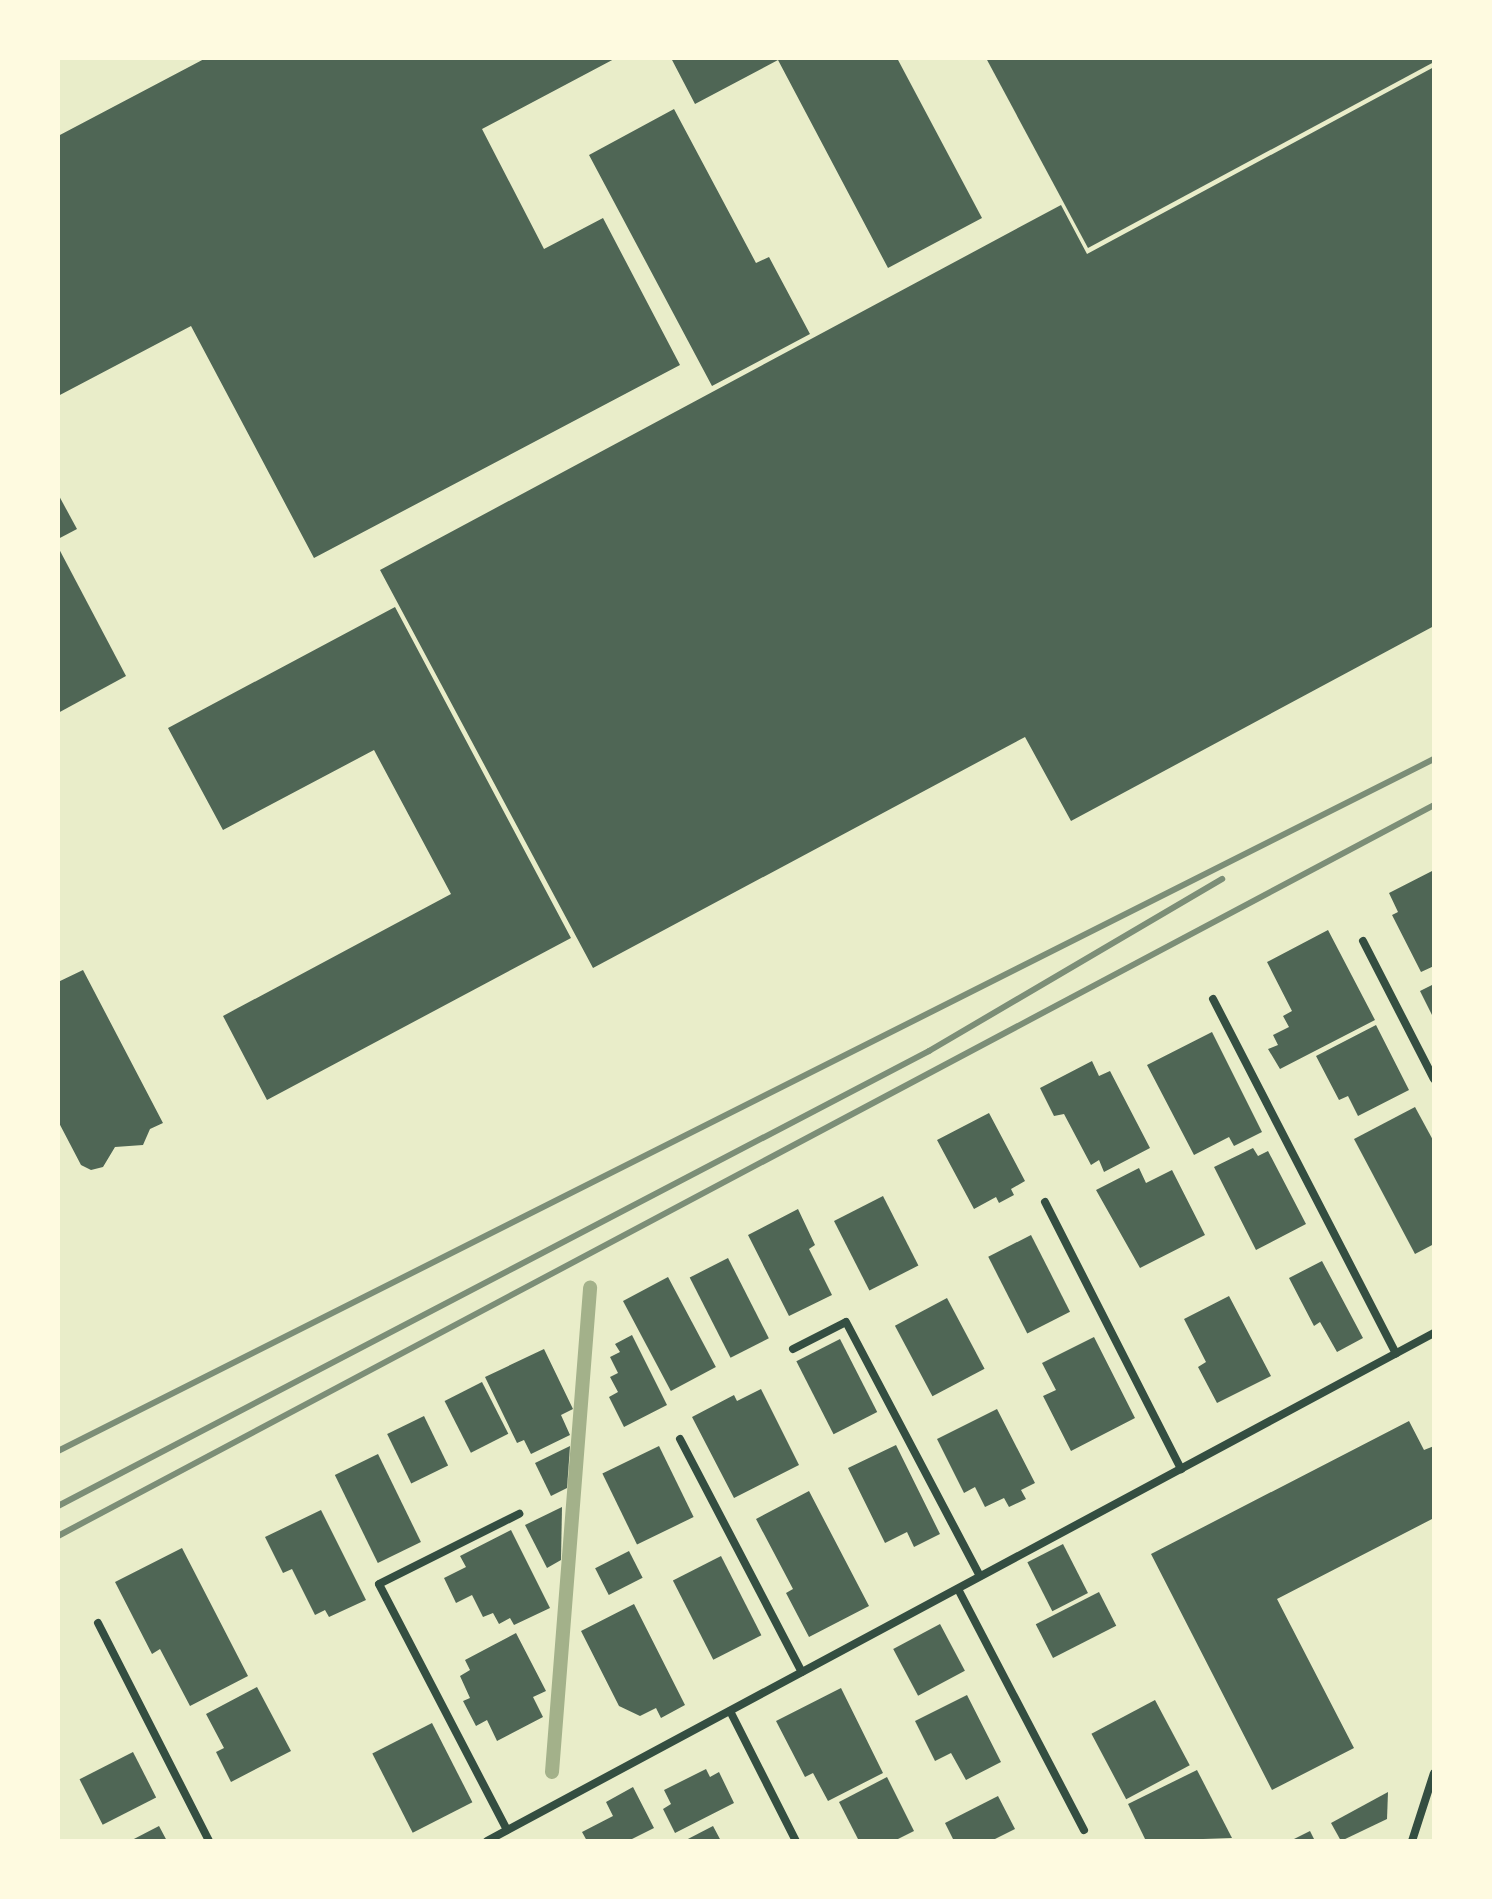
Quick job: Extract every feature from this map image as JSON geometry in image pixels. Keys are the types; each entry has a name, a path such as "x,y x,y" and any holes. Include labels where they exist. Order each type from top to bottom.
{"street":[{"path":"1363,941 1434,1079"},
{"path":"1213,999 1396,1353"},
{"path":"1045,1202 1181,1469"},
{"path":"793,1349 846,1322 980,1576"},
{"path":"487,1841 1434,1333"},
{"path":"680,1439 802,1672"},
{"path":"507,1830 379,1584 519,1514"},
{"path":"958,1589 1084,1830"},
{"path":"98,1623 209,1841"},
{"path":"730,1711 796,1841"},
{"path":"1412,1841 1434,1773"}],"building":[{"path":"206,58 616,58 482,129 544,249 603,218 680,365 314,558 191,326 58,396 58,136"},
{"path":"671,58 897,58 982,218 888,268 778,60 695,104"},
{"path":"986,58 1434,58 1434,62 1088,248"},
{"path":"1434,67 1434,626 1071,821 1025,737 593,968 380,570 1061,205 1087,254"},
{"path":"674,109 756,263 769,257 810,334 712,386 589,155"},
{"path":"58,494 77,529 58,539"},
{"path":"58,547 126,676 58,713"},
{"path":"395,607 571,938 267,1100 223,1016 451,894 374,750 223,830 168,728"},
{"path":"1434,870 1434,966 1421,972 1392,915 1398,912 1389,893"},
{"path":"1328,930 1375,1020 1280,1069 1268,1049 1278,1045 1273,1035 1289,1027 1283,1016 1292,1011 1267,962"},
{"path":"83,970 163,1123 150,1129 143,1145 115,1147 103,1167 91,1170 81,1165 58,1121 58,982"},
{"path":"1434,984 1434,1019 1420,991"},
{"path":"1376,1025 1409,1090 1358,1116 1348,1096 1339,1100 1316,1056"},
{"path":"1212,1032 1262,1132 1234,1146 1229,1137 1194,1155 1147,1065"},
{"path":"1092,1061 1099,1076 1110,1071 1150,1148 1104,1172 1099,1160 1091,1165 1064,1114 1054,1116 1040,1088"},
{"path":"1415,1107 1434,1142 1434,1244 1415,1254 1354,1139"},
{"path":"989,1113 1025,1181 1011,1189 1014,1195 999,1203 996,1197 974,1209 937,1140"},
{"path":"1253,1148 1258,1156 1268,1151 1306,1224 1256,1250 1214,1167"},
{"path":"1139,1168 1146,1183 1172,1170 1205,1235 1140,1268 1096,1190"},
{"path":"883,1196 918,1265 869,1290 834,1221"},
{"path":"798,1209 815,1245 809,1249 832,1295 789,1316 748,1235"},
{"path":"1031,1235 1070,1312 1027,1333 988,1257"},
{"path":"728,1258 769,1338 731,1358 690,1278"},
{"path":"1322,1261 1363,1338 1337,1352 1320,1322 1314,1326 1289,1278"},
{"path":"668,1277 716,1367 671,1391 623,1301"},
{"path":"1229,1296 1271,1376 1217,1403 1198,1367 1206,1362 1184,1319"},
{"path":"947,1298 985,1369 932,1396 895,1326"},
{"path":"632,1335 667,1405 624,1427 609,1397 618,1392 610,1377 618,1373 610,1357 620,1352 615,1344"},
{"path":"1094,1337 1135,1418 1071,1451 1043,1396 1056,1390 1042,1363"},
{"path":"840,1339 877,1412 834,1434 796,1361"},
{"path":"544,1349 573,1409 561,1415 570,1435 531,1454 524,1440 517,1443 485,1377"},
{"path":"482,1382 508,1434 471,1453 445,1401"},
{"path":"761,1389 799,1465 734,1498 692,1417 734,1395 737,1401"},
{"path":"997,1409 1035,1483 1021,1490 1026,1499 1009,1507 1004,1498 985,1507 975,1487 964,1493 937,1439"},
{"path":"424,1416 448,1465 411,1483 387,1434"},
{"path":"1409,1421 1424,1450 1434,1446 1434,1518 1277,1599 1354,1748 1272,1790 1151,1554"},
{"path":"896,1445 940,1534 914,1547 907,1532 885,1543 848,1468"},
{"path":"570,1446 567,1488 551,1496 535,1463"},
{"path":"659,1446 694,1517 637,1545 602,1474"},
{"path":"378,1454 421,1542 378,1563 335,1475"},
{"path":"809,1491 869,1606 809,1637 786,1593 793,1589 756,1519"},
{"path":"562,1507 561,1560 547,1568 525,1525"},
{"path":"321,1510 366,1600 329,1617 325,1610 315,1615 292,1569 283,1573 265,1537"},
{"path":"511,1530 550,1608 514,1625 510,1618 499,1624 493,1613 483,1617 472,1595 456,1603 444,1578 466,1567 460,1556"},
{"path":"1063,1544 1088,1593 1052,1611 1027,1562"},
{"path":"182,1548 248,1676 190,1706 160,1649 152,1654 115,1582"},
{"path":"629,1551 643,1578 609,1595 595,1568"},
{"path":"721,1556 761,1635 713,1660 673,1581"},
{"path":"1099,1592 1116,1626 1053,1658 1036,1624"},
{"path":"634,1604 685,1705 661,1718 656,1708 640,1716 619,1706 581,1631"},
{"path":"940,1624 965,1671 918,1696 893,1649"},
{"path":"516,1633 546,1691 533,1697 543,1717 497,1741 487,1720 476,1726 463,1701 470,1698 460,1676 470,1670 465,1660"},
{"path":"257,1687 291,1751 231,1782 216,1752 224,1748 206,1714"},
{"path":"841,1688 883,1773 828,1801 813,1773 805,1777 776,1721"},
{"path":"967,1695 1001,1762 966,1780 951,1753 935,1761 915,1721"},
{"path":"1155,1700 1190,1765 1126,1799 1091,1734"},
{"path":"432,1723 472,1802 413,1833 372,1753"},
{"path":"133,1752 156,1797 103,1825 80,1779"},
{"path":"706,1769 710,1777 719,1772 734,1803 675,1833 663,1809 671,1804 664,1790"},
{"path":"1197,1770 1232,1838 1146,1841 1128,1804"},
{"path":"887,1777 914,1831 894,1841 859,1841 839,1802"},
{"path":"633,1787 654,1828 628,1841 587,1841 582,1832 613,1816 606,1802"},
{"path":"1388,1792 1387,1819 1341,1841 1331,1823"},
{"path":"998,1796 1015,1829 991,1841 954,1841 945,1823"},
{"path":"159,1826 167,1841 130,1841"},
{"path":"713,1826 721,1841 684,1841"},
{"path":"1310,1831 1315,1841 1290,1841"}],"waterway":[{"path":"552,1772 590,1287"}],"railway":[{"path":"58,1451 1434,759"},
{"path":"58,1536 1434,805"},
{"path":"58,1506 929,1051 1222,879"}]}
